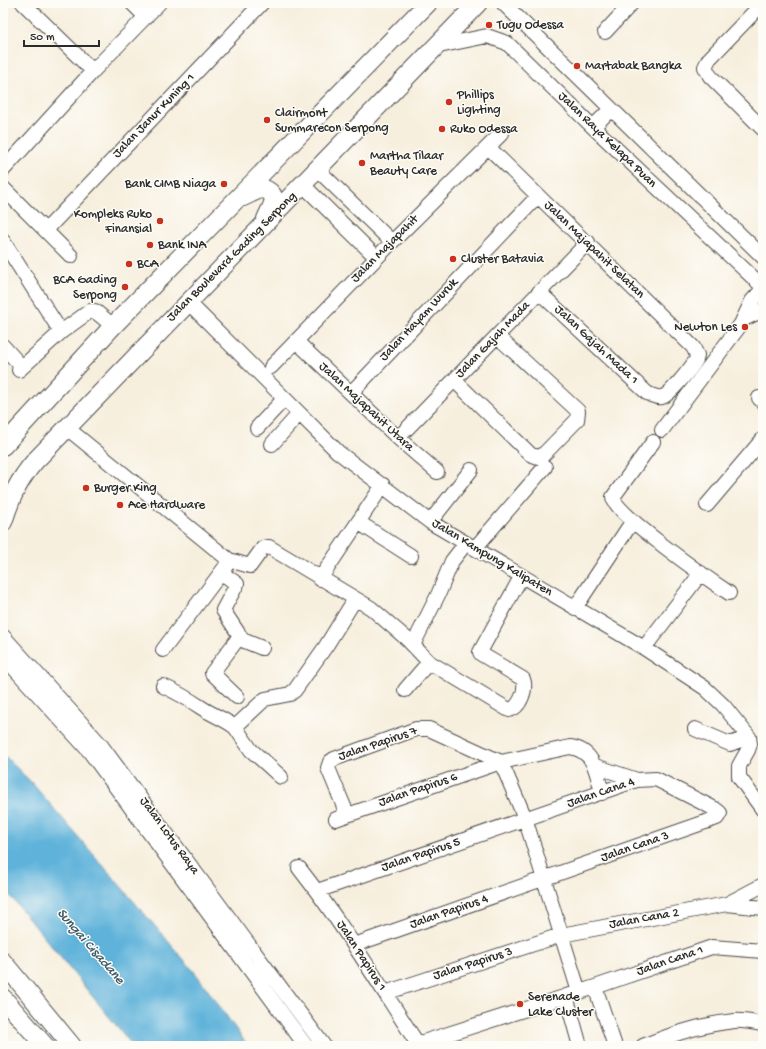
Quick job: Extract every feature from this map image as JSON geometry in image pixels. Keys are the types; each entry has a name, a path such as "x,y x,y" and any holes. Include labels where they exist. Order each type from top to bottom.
{"main road":[{"path":"3,446 113,326 428,3"},
{"name":"Jalan Boulevard Gading Serpong","path":"3,522 14,490 20,479 35,461 318,170 434,46 478,3"},
{"path":"235,201 262,188 270,191 274,197 273,203 262,226"},
{"path":"3,962 72,1046"},
{"path":"3,998 45,1046"}],"street":[{"path":"22,3 94,71"},
{"path":"132,3 146,17"},
{"path":"3,170 159,3"},
{"name":"Jalan Janur Kuning 1","path":"46,230 262,3"},
{"name":"Jalan Raya Kelapa Puan","path":"503,3 763,257"},
{"path":"604,32 632,3"},
{"path":"763,5 759,7 709,59 705,67 706,72 763,129"},
{"name":"Jalan Raya Kelapa Puan","path":"434,46 487,36 507,42 593,127 763,288"},
{"path":"593,127 611,109"},
{"name":"Jalan Majapahit","path":"271,367 376,258 502,133"},
{"name":"Jalan Majapahit Selatan","path":"488,146 538,196 588,242 693,347 697,355 693,364 668,393 662,397 654,397"},
{"path":"318,170 392,242"},
{"path":"303,185 376,258"},
{"path":"3,188 71,256"},
{"name":"Jalan Hayam Wuruk","path":"351,393 538,196"},
{"path":"3,241 61,332"},
{"name":"Jalan Gajah Mada","path":"398,438 588,242"},
{"path":"662,430 746,318 752,301 763,288"},
{"name":"Jalan Gajah Mada 1","path":"539,292 647,393 654,397"},
{"name":"Jalan Kampung Kalipaten","path":"188,302 338,452 430,522 644,648 705,688 749,737"},
{"path":"3,346 20,368 61,332 92,310 113,326"},
{"path":"746,318 763,310"},
{"path":"413,645 438,595 452,561 470,545 544,461 576,420 578,411 496,336"},
{"name":"Jalan Majapahit Utara","path":"296,341 398,438 437,472"},
{"path":"454,380 530,454 544,461"},
{"path":"257,428 284,399"},
{"path":"272,444 299,414"},
{"path":"67,428 229,560 250,566 263,548 267,546 320,579 371,608 413,645 429,662 504,708 514,709 525,690 523,679 480,652 521,576"},
{"path":"708,505 763,439"},
{"path":"653,442 613,496 614,504 632,522 729,593"},
{"path":"430,522 471,470"},
{"path":"320,579 383,485"},
{"path":"358,522 411,556"},
{"path":"575,608 632,522"},
{"path":"163,650 222,573 229,560"},
{"path":"222,573 237,584 224,610 239,632 240,639 212,673 237,697"},
{"path":"644,648 701,573"},
{"path":"235,727 265,699 290,694 295,690 326,646 355,599"},
{"name":"Jalan Lotus Raya","path":"3,636 100,744 324,1046"},
{"path":"240,639 262,648"},
{"name":"Jalan Lotus Raya","path":"3,656 90,752 306,1046"},
{"path":"405,690 429,662"},
{"path":"163,686 187,697 235,727 257,756 281,777"},
{"path":"695,728 730,744 749,737 750,744 739,766 738,772 739,777 763,810"},
{"name":"Jalan Papirus 7","path":"341,817 328,768 330,762 334,758 416,729 429,729 501,762"},
{"name":"Jalan Papirus 6","path":"341,817 501,762 570,747 577,748 584,752 589,756 595,766"},
{"path":"501,762 525,818 561,935 573,994 580,1046"},
{"path":"595,766 637,780"},
{"path":"595,766 602,793"},
{"name":"Jalan Cana 4","path":"525,818 637,780 656,779 718,810"},
{"name":"Jalan Cana 3","path":"544,878 718,818 720,815 718,810"},
{"name":"Jalan Papirus 5","path":"317,891 525,818"},
{"name":"Jalan Papirus 1","path":"299,868 317,891 354,945 418,1045"},
{"name":"Jalan Papirus 4","path":"354,945 544,878"},
{"name":"Jalan Cana 2","path":"727,904 763,884"},
{"name":"Jalan Cana 2","path":"561,935 727,904 763,908"},
{"name":"Jalan Papirus 3","path":"385,993 561,935"},
{"name":"Jalan Cana 1","path":"418,1045 712,947 763,951"},
{"path":"595,987 615,1046"},
{"path":"642,1046 664,1037 709,1025 737,1021 763,1024"}],"water":[{"name":"Sungai Cisadane","path":"3,754 32,783 197,975 248,1046 133,1046 3,887"}],"place":[{"name":"Tugu Odessa","path":"489,25"},
{"name":"Martabak Bangka","path":"577,66"},
{"name":"Phillips Lighting","path":"449,102"},
{"name":"Clairmont Summarecon Serpong","path":"267,120"},
{"name":"Ruko Odessa","path":"442,129"},
{"name":"Martha Tilaar Beauty Care","path":"362,163"},
{"name":"Bank CIMB Niaga","path":"224,184"},
{"name":"Kompleks Ruko Finansial","path":"160,221"},
{"name":"Bank INA","path":"150,245"},
{"name":"Cluster Batavia","path":"453,259"},
{"name":"BCA","path":"129,264"},
{"name":"BCA Gading Serpong","path":"125,287"},
{"name":"Newton Les","path":"745,327"},
{"name":"Burger King","path":"86,488"},
{"name":"Ace Hardware","path":"120,505"},
{"name":"Serenade Lake Cluster","path":"520,1004"}]}
